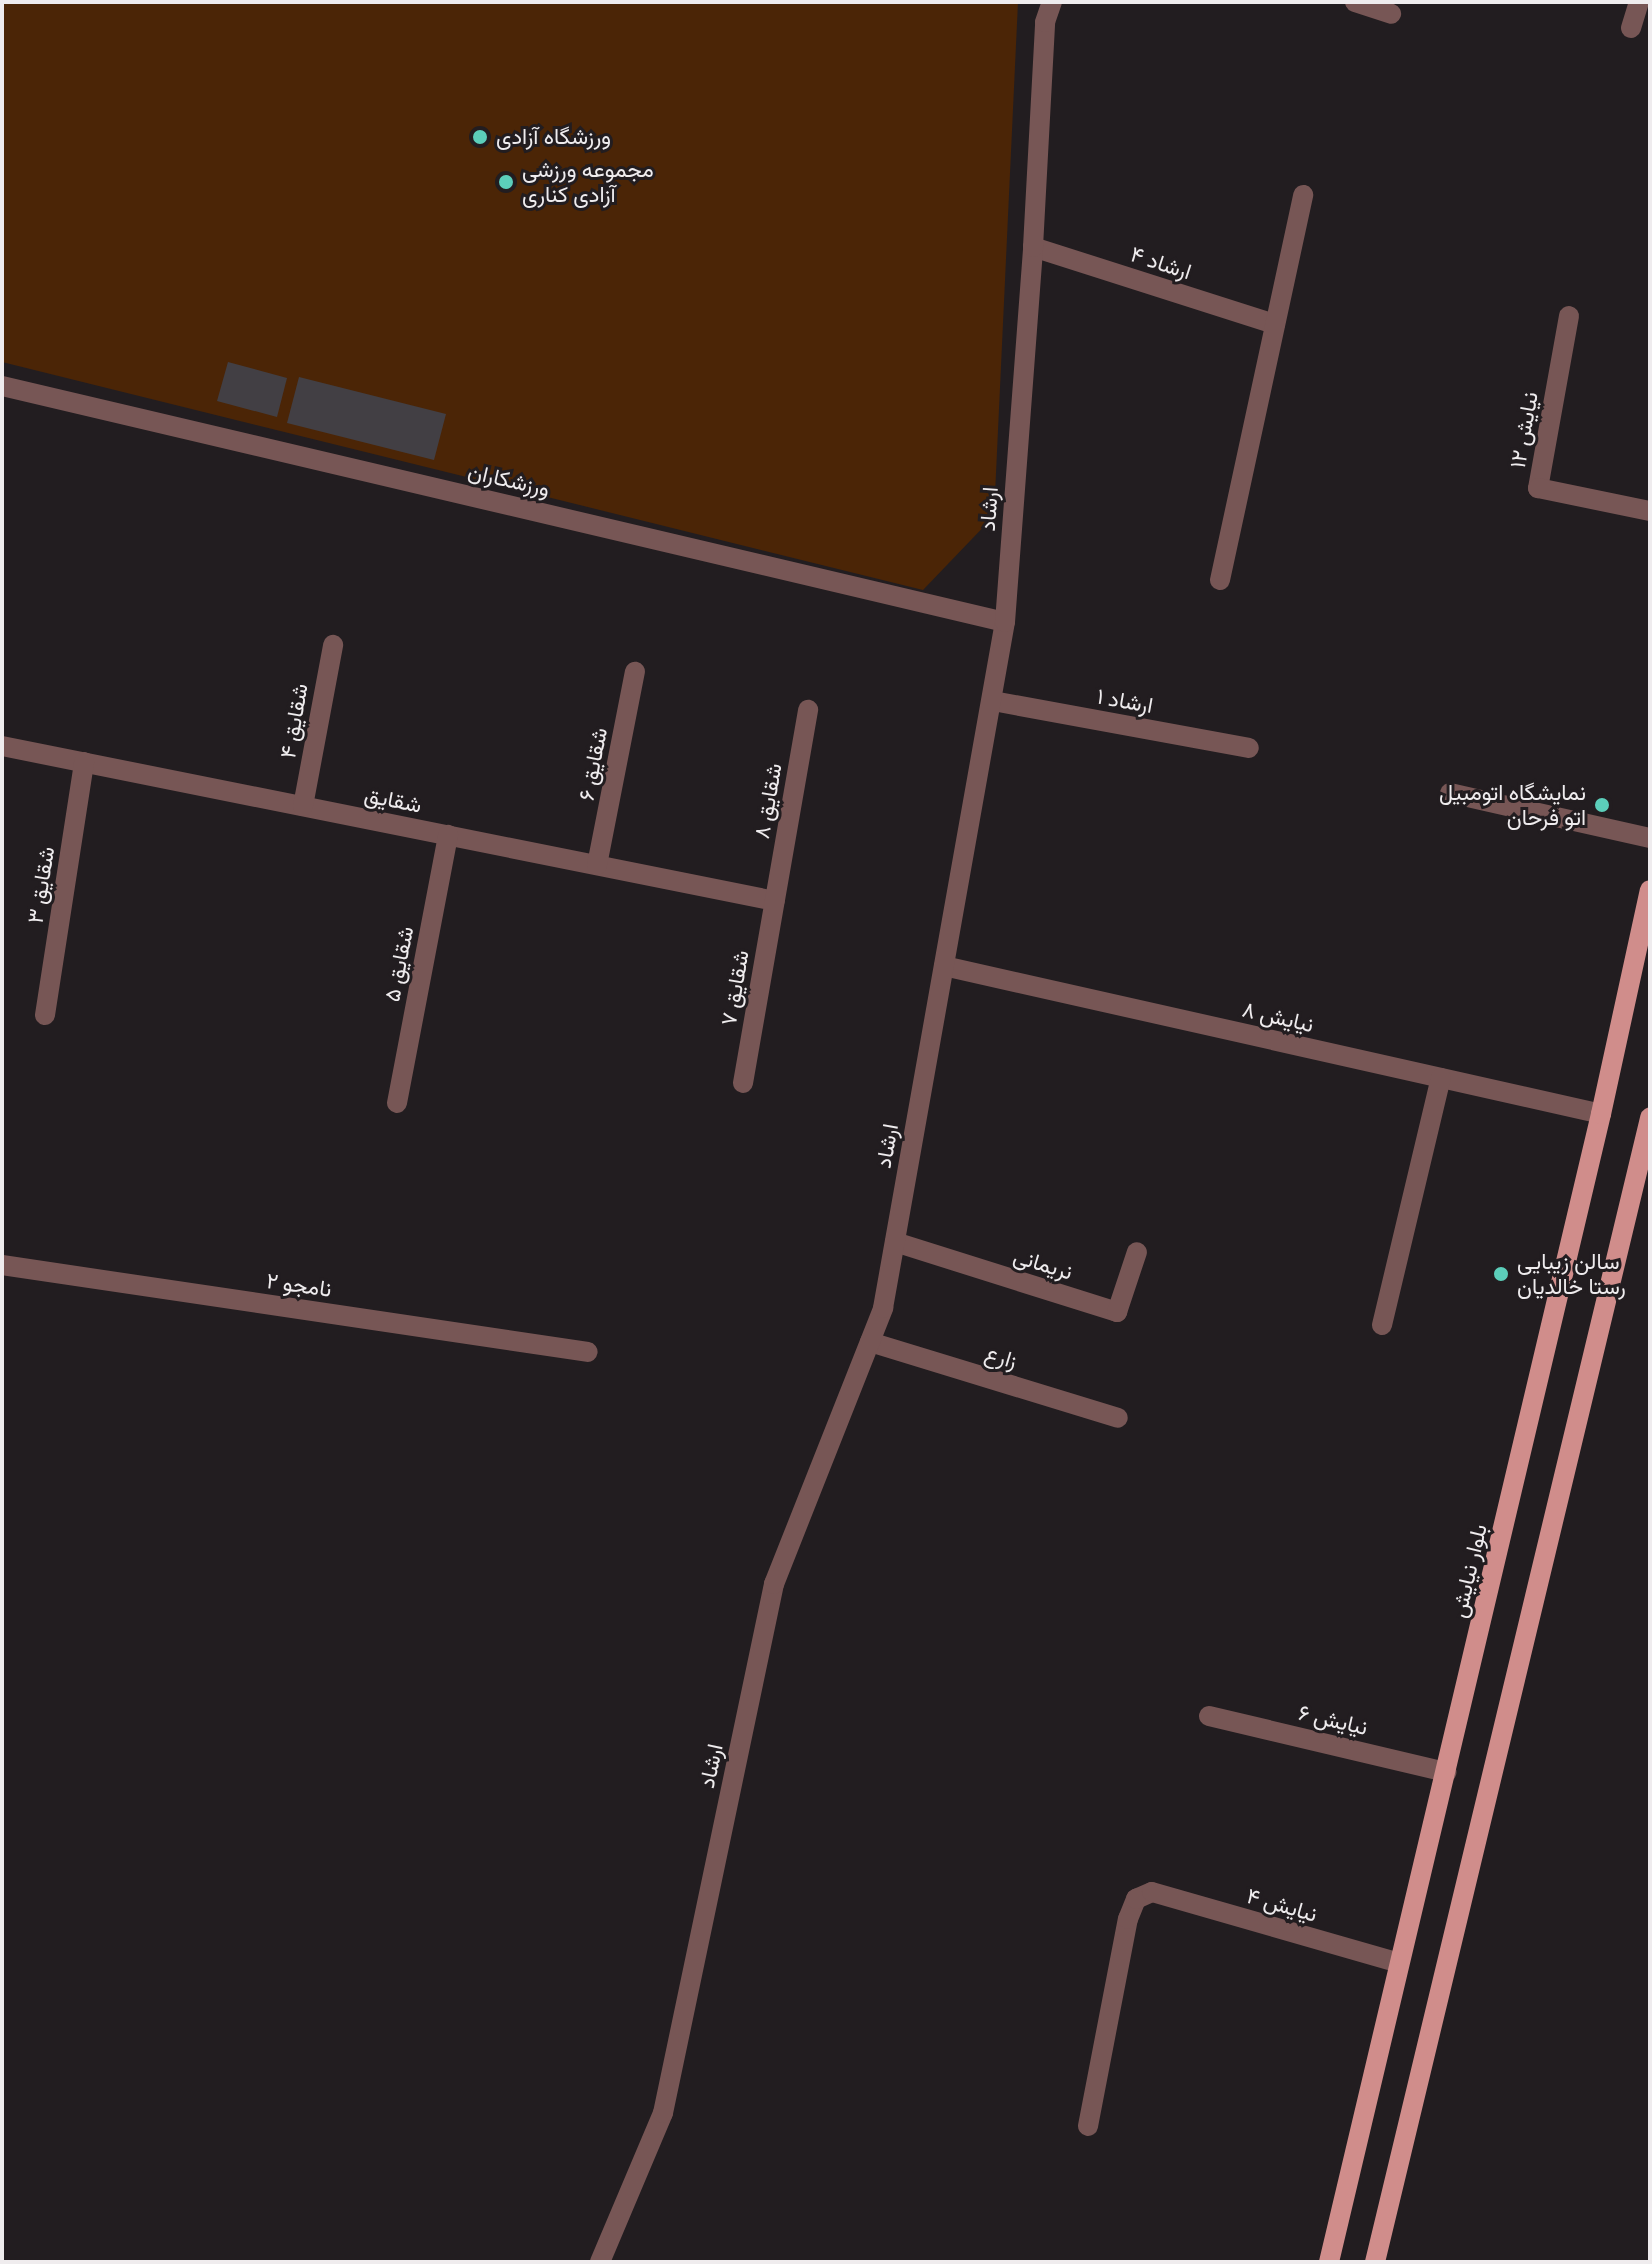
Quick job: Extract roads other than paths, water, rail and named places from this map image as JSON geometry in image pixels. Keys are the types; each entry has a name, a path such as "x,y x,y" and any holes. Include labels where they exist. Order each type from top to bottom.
{"main road":[{"name":"بلوار نیایش","path":"1329,2262 1601,1114 1650,890"},
{"path":"1375,2262 1650,1118"}],"street":[{"name":"ارشاد","path":"600,2262 663,2113 774,1584 883,1308 1005,622 1033,247 1045,22 1052,2"},
{"path":"1355,2 1391,14"},
{"path":"1631,28 1639,2"},
{"path":"1220,580 1303,195"},
{"name":"ارشاد ۴","path":"1033,247 1275,324"},
{"name":"نیایش ۱۲","path":"1569,316 1538,488 1650,511"},
{"name":"ورزشکاران","path":"2,386 1005,622"},
{"name":"شقایق ۴","path":"303,806 333,645"},
{"name":"شقایق ۶","path":"597,865 635,672"},
{"name":"ارشاد ۱","path":"993,701 1249,748"},
{"name":"شقایق ۸","path":"775,901 808,710"},
{"name":"شقایق","path":"2,746 775,901"},
{"name":"شقایق ۳","path":"45,1015 84,762"},
{"path":"1450,793 1650,838"},
{"name":"شقایق ۵","path":"397,1103 448,835"},
{"name":"شقایق ۷","path":"743,1083 775,901"},
{"name":"نیایش ۸","path":"944,966 1601,1114"},
{"path":"1382,1325 1441,1078"},
{"name":"نریمانی","path":"895,1242 1117,1312 1137,1252"},
{"name":"نامجو ۲","path":"2,1265 588,1352"},
{"name":"زارع","path":"870,1342 1118,1418"},
{"name":"نیایش ۶","path":"1209,1716 1446,1772"},
{"name":"نیایش ۴","path":"1088,2126 1128,1919 1136,1899 1152,1892 1399,1963"}],"place":[{"name":"ورزشگاه آزادی","path":"480,137"},
{"name":"مجموعه ورزشی آزادی کناری","path":"506,182"},
{"name":"نمایشگاه اتومبیل اتو فرحان","path":"1602,805"},
{"name":"سالن زیبایی رستا خالدیان","path":"1501,1274"}]}
